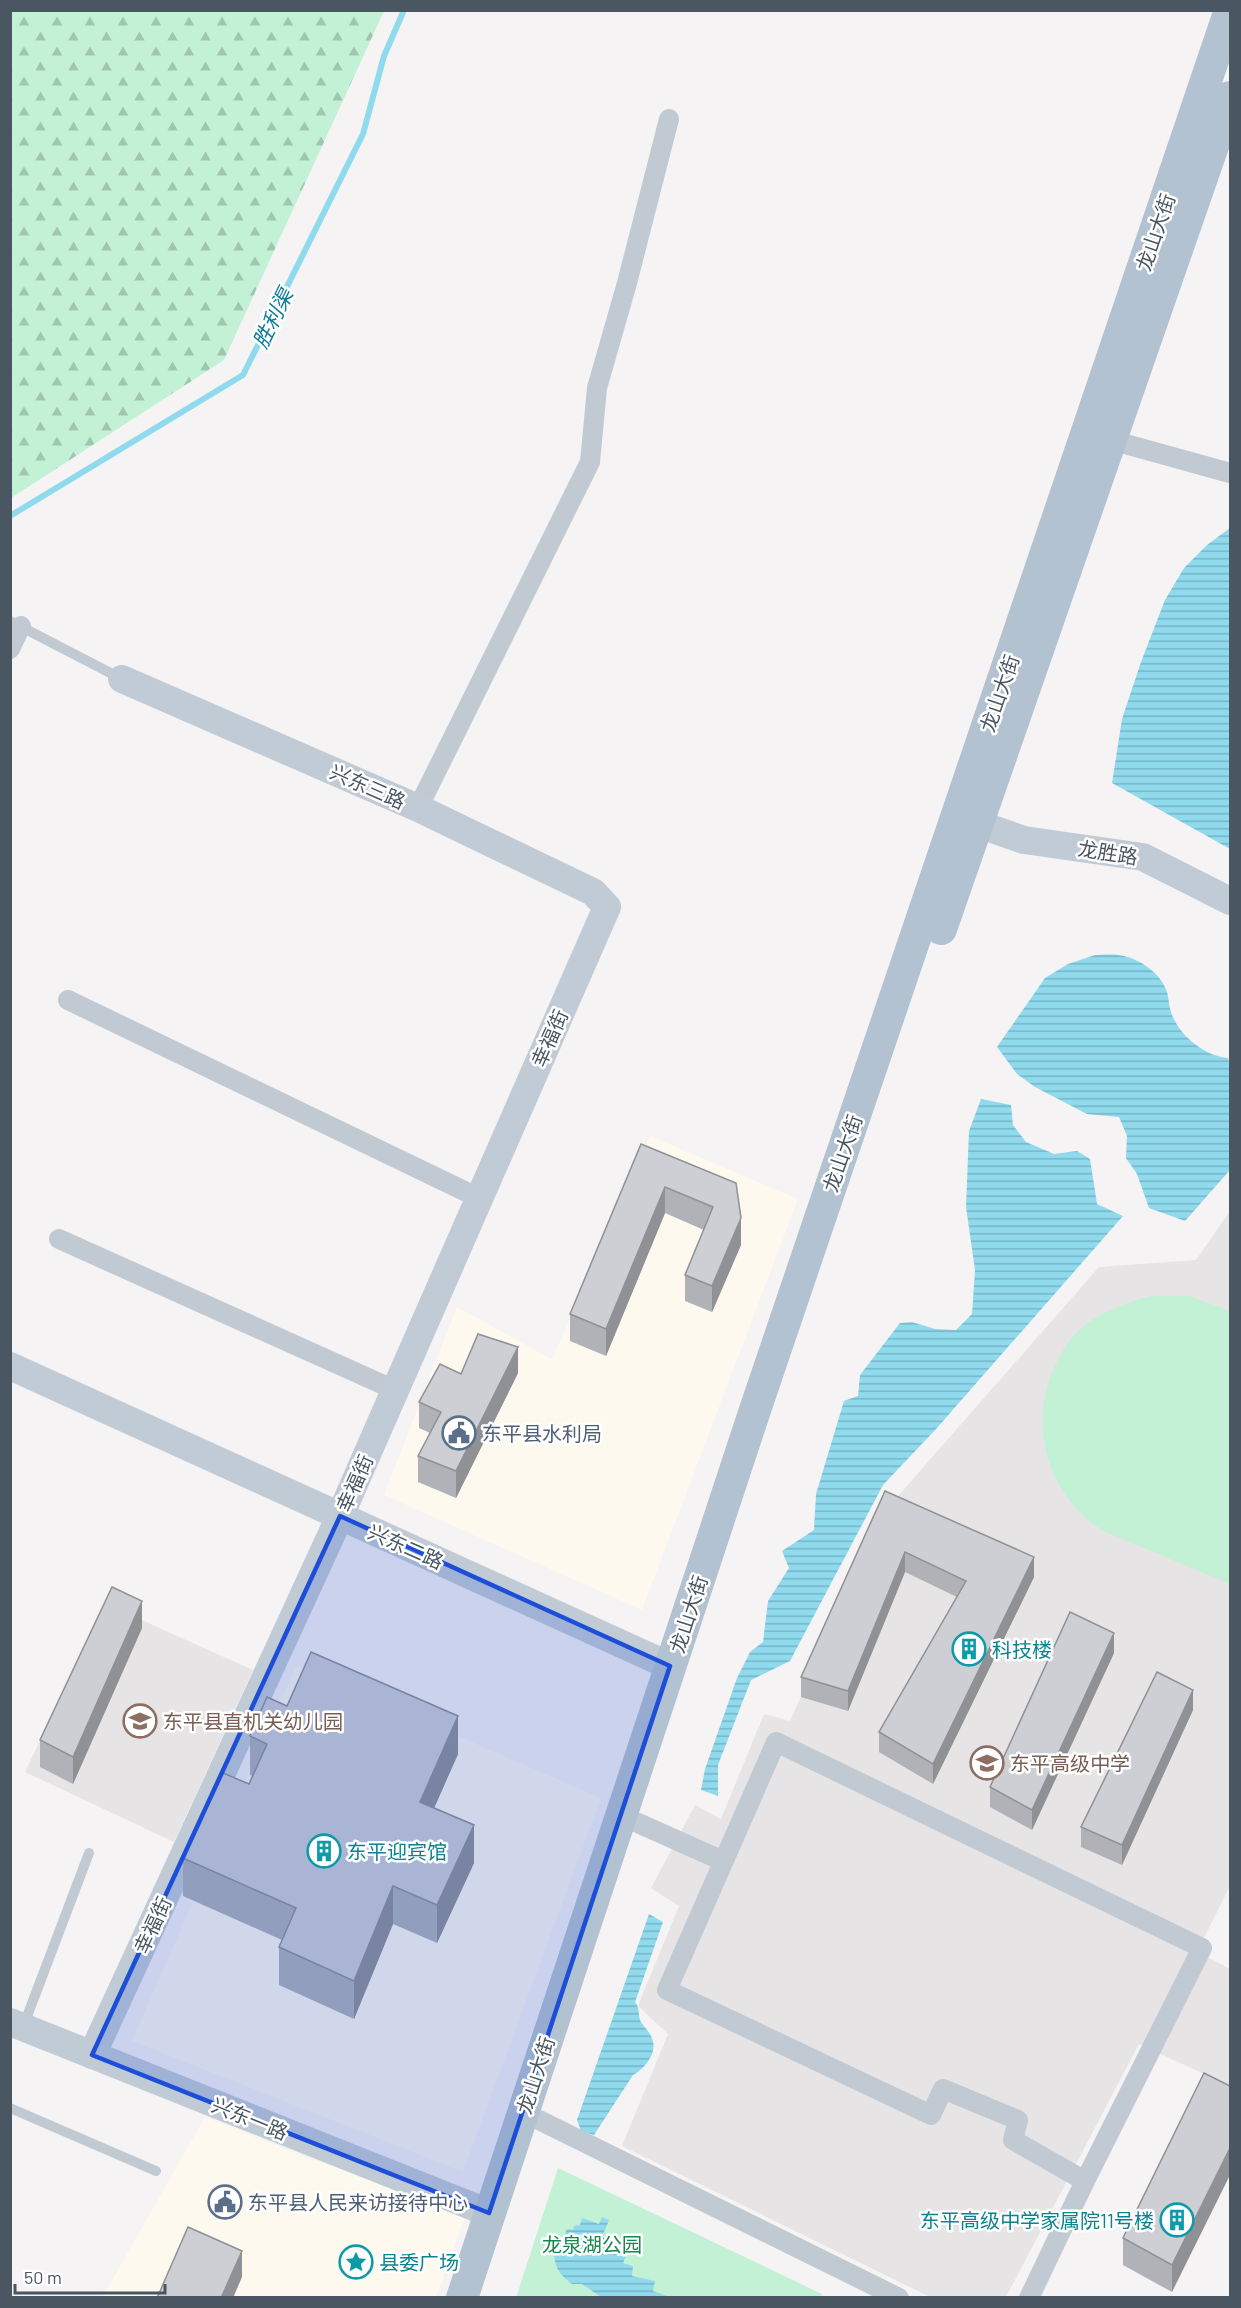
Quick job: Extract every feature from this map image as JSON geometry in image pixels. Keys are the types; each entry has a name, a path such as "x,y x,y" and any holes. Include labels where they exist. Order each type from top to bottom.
{"main road":[{"name":"龙山大街","path":"462,2298 755,1410 1227,13"},
{"name":"龙山大街","path":"480,2298 772,1416 1230,97"}],"street":[{"path":"418,808 590,462 597,388 627,283 669,119"},
{"path":"1111,441 1230,473"},
{"path":"10,649 16,624"},
{"name":"兴东三路","path":"122,679 418,808 592,892 607,907"},
{"name":"龙胜路","path":"978,824 1024,840 1143,856 1230,902"},
{"name":"幸福街","path":"92,2055 340,1516 607,907"},
{"path":"68,1000 479,1198"},
{"path":"59,1239 395,1390"},
{"name":"兴东二路","path":"10,1366 670,1666"},
{"path":"1029,2298 1202,1948 776,1742 667,1990 931,2115 943,2089 1018,2120 1013,2140 1085,2181"},
{"path":"638,1823 723,1861"},
{"name":"兴东一路","path":"16,2025 489,2213"},
{"path":"539,2120 899,2298"}],"lane":[{"path":"16,624 122,679"},
{"path":"16,2025 89,1853"},
{"path":"10,2108 156,2171"}],"highlighted area":[{"path":"340,1516 670,1666 489,2213 92,2055"}],"shaded area":[{"path":"650,1136 798,1199 642,1610 384,1495 457,1307 552,1359"},
{"name":"东平高级中学","path":"1230,1211 1230,1886 1205,1936 1194,1950 1230,1969 1230,2086 1139,2044 1006,2297 930,2297 622,2146 668,2034 638,2006 679,1906 651,1888 695,1805 721,1819 764,1714 790,1721 885,1511 1099,1267 1196,1260"},
{"name":"东平县直机关幼儿园","path":"106,1604 253,1670 174,1842 25,1772"},
{"path":"296,1666 601,1798 463,2172 132,2041"},
{"path":"205,2117 308,2158 466,2214 436,2297 102,2298"}],"green space":[{"path":"11,10 384,11 224,360 11,498"},
{"path":"1151,1296 1189,1296 1230,1311 1230,1584 1117,1537 1093,1524 1064,1493 1047,1455 1043,1435 1046,1394 1052,1373 1066,1347 1074,1335 1101,1315"},
{"name":"龙泉湖公园","path":"558,2168 822,2294 820,2298 516,2298"}],"water":[{"path":"1230,528 1230,849 1112,783 1122,719 1165,600 1184,568 1207,545"},
{"path":"1095,955 1126,956 1148,967 1164,985 1170,1010 1181,1031 1211,1054 1228,1058 1230,1067 1230,1170 1185,1221 1149,1208 1137,1174 1126,1158 1127,1136 1119,1117 1087,1114 1035,1087 1017,1074 997,1047 1045,978 1068,964"},
{"path":"981,1099 1011,1105 1013,1125 1026,1142 1054,1154 1077,1151 1090,1159 1097,1204 1123,1216 936,1429 883,1485 790,1661 751,1680 718,1765 718,1796 701,1790 705,1769 737,1678 750,1652 763,1642 768,1601 789,1568 782,1551 814,1530 816,1494 844,1401 858,1396 860,1375 900,1323 912,1322 935,1329 956,1330 972,1314 975,1270 966,1207 969,1131"},
{"path":"649,1914 663,1922 635,2002 640,2020 653,2042 652,2053 647,2064 633,2075 594,2135 581,2131 577,2120"},
{"path":"602,2217 609,2220 602,2237 610,2240 610,2247 628,2252 623,2263 633,2266 632,2276 655,2281 653,2291 670,2297 601,2297 582,2284 572,2284 564,2277 556,2266 554,2250 559,2247 567,2229 573,2230 574,2226 580,2225 582,2218 599,2224"}],"building":[{"path":"641,1144 736,1183 741,1218 712,1286 685,1275 713,1207 665,1187 606,1329 570,1314"},
{"path":"478,1334 518,1347 456,1471 418,1456 441,1412 419,1402 440,1364 461,1374"},
{"name":"科技楼","path":"885,1491 1034,1557 933,1764 879,1732 966,1581 905,1552 848,1691 801,1677"},
{"path":"112,1587 142,1601 73,1757 40,1740"},
{"path":"1070,1612 1114,1633 1032,1810 990,1787"},
{"name":"东平迎宾馆","path":"311,1652 458,1716 420,1802 474,1825 437,1905 393,1886 354,1981 279,1947 296,1908 183,1858 223,1773 249,1784 267,1744 250,1736 267,1697 287,1706"},
{"path":"1157,1672 1193,1690 1122,1845 1081,1827"},
{"name":"东平高级中学家属院11号楼","path":"1204,2073 1230,2086 1230,2148 1172,2265 1123,2238"},
{"path":"188,2227 242,2251 221,2298 157,2298"}],"waterway":[{"name":"胜利渠","path":"10,516 243,375 363,134 384,56 404,10"}],"place":[{"name":"东平县水利局","path":"459,1433"},
{"name":"科技楼","path":"969,1649"},
{"name":"东平县直机关幼儿园","path":"140,1721"},
{"name":"东平高级中学","path":"987,1763"},
{"name":"东平迎宾馆","path":"324,1851"},
{"name":"东平县人民来访接待中心","path":"225,2202"},
{"name":"东平高级中学家属院11号楼","path":"1177,2220"},
{"name":"县委广场","path":"356,2262"}]}
